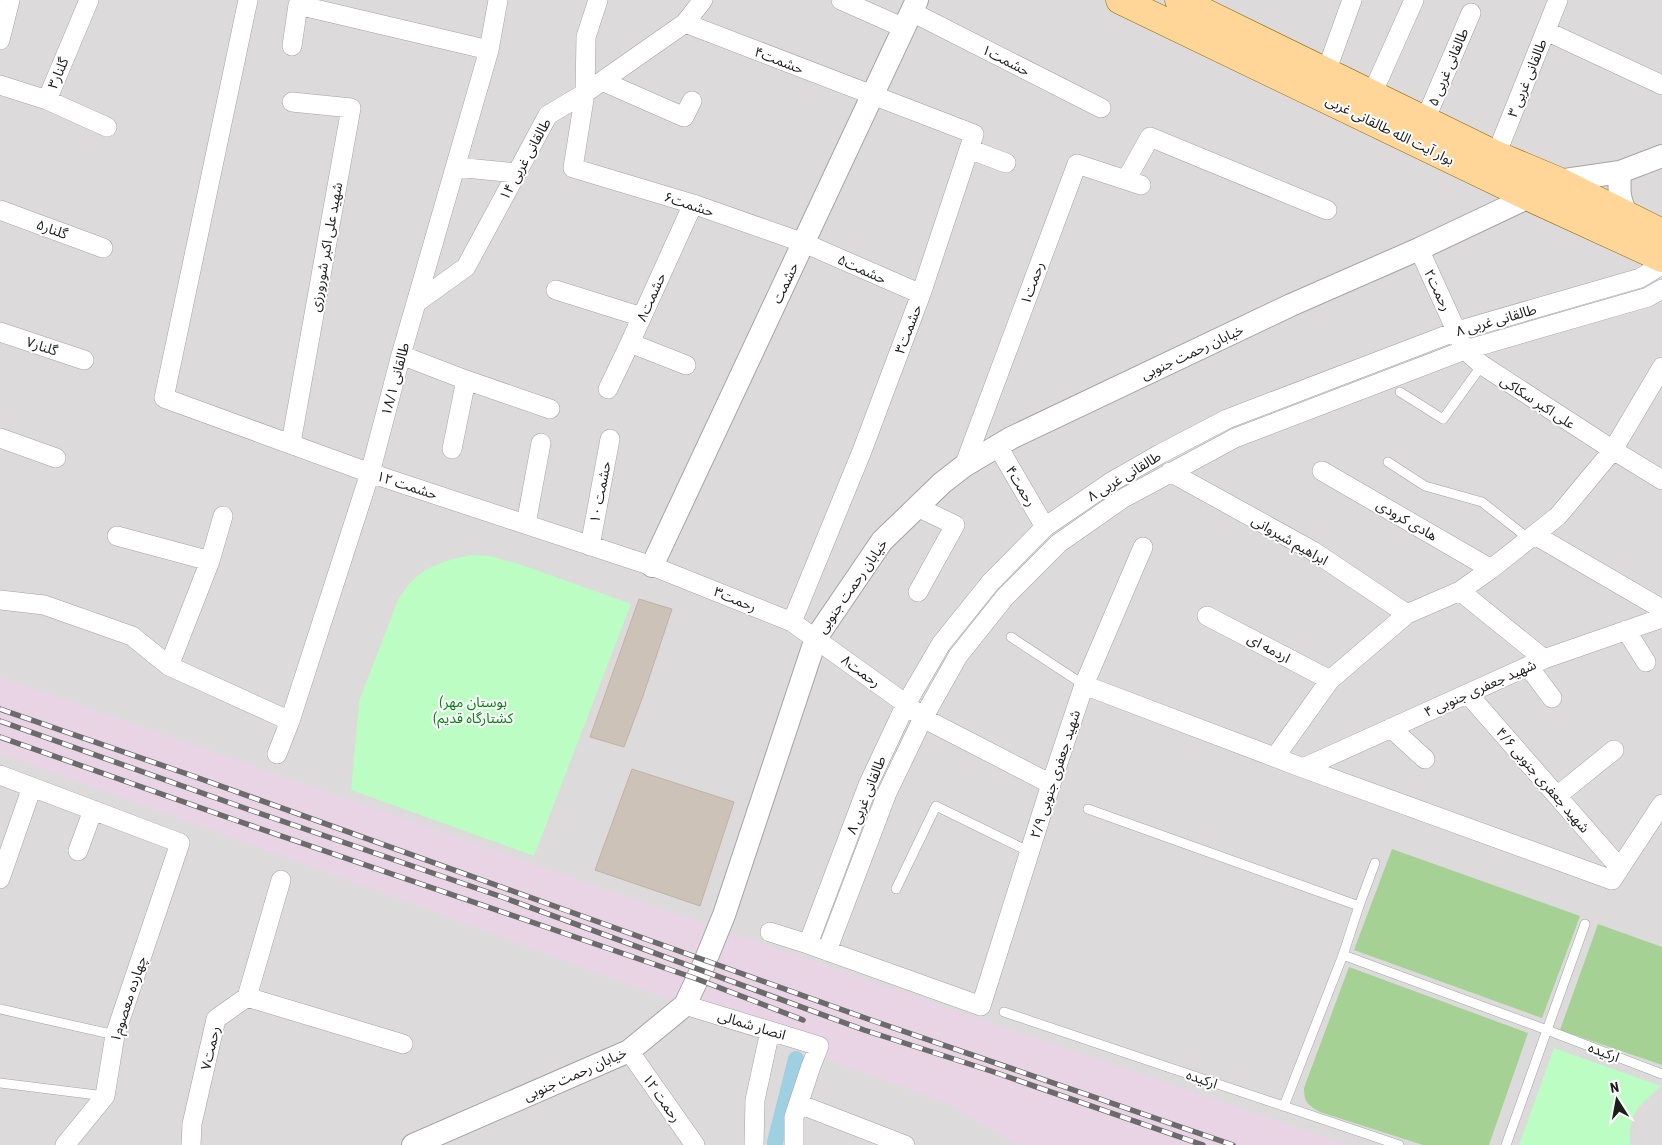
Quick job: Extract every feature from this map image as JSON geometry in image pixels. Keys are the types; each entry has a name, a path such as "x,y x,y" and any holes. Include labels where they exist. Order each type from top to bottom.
{"main road":[{"name":"بوار آیت الله طالقانی غربی","path":"1120,0 1173,8 1326,72 1496,156 1558,181 1662,233"},
{"name":"بوار آیت الله طالقانی غربی","path":"1173,8 1529,197 1662,258"}],"street":[{"path":"0,40 10,0"},
{"name":"گلنار۳","path":"0,85 47,100 89,0"},
{"name":"حشمت ۱۲","path":"248,0 164,398 291,443 370,474 652,566"},
{"name":"طالقانی ۱۸/۱","path":"277,754 290,721 370,474 401,355 490,50 498,0"},
{"path":"585,92 586,37 598,0"},
{"name":"طالقانی غربی ۱۴","path":"416,303 466,267 548,115 602,81 685,23 703,0"},
{"name":"حشمت۱","path":"841,0 911,13 1101,108"},
{"path":"1326,72 1352,0"},
{"path":"1372,94 1414,0"},
{"name":"طالقانی غربی ۳","path":"1496,156 1558,0"},
{"path":"292,46 298,5 490,50"},
{"name":"حشمت","path":"652,566 911,13"},
{"name":"طالقانی غربی ۵","path":"1425,120 1471,13"},
{"name":"حشمت۴","path":"685,23 872,96"},
{"path":"1546,31 1662,85"},
{"path":"602,81 684,117 692,102"},
{"name":"حشمت۶","path":"585,92 573,168 693,204 804,243"},
{"name":"حشمت۳","path":"792,622 862,451 921,294 974,134 872,96"},
{"path":"47,100 107,127"},
{"name":"شهید علی اکبر شورورزی","path":"291,443 350,108 292,102"},
{"name":"رحمت۱","path":"964,466 1077,164 1134,182 1150,137 1327,210"},
{"path":"969,149 1006,163"},
{"path":"1558,181 1620,172 1662,156"},
{"path":"456,167 516,174"},
{"path":"1620,172 1619,192 1622,207 1629,217"},
{"name":"خیابان رحمت جنوبی","path":"413,1145 629,1051 685,1004 702,969 724,915 816,638 882,541 942,483 997,445 1291,305 1419,249 1529,197 1558,181"},
{"name":"حشمت۸","path":"608,389 693,204"},
{"name":"گلنار۵","path":"0,210 103,248"},
{"name":"حشمت۵","path":"804,243 921,294"},
{"name":"رحمت۲","path":"1419,249 1465,350"},
{"name":"طالقانی غربی ۸","path":"808,944 868,785 906,704 941,644 990,584 1045,527 1111,482 1227,419 1457,331 1640,278 1662,265"},
{"name":"طالقانی غربی ۸","path":"827,951 887,792 923,718 958,656 1005,597 1058,543 1122,499 1235,438 1465,350 1648,297 1662,289"},
{"path":"556,290 642,317"},
{"name":"گلنار۷","path":"0,332 84,360"},
{"path":"630,343 686,365"},
{"name":"علی اکبر سکاکی","path":"1465,350 1482,365 1662,480"},
{"path":"401,355 550,409"},
{"path":"1275,757 1330,680 1407,614 1460,591 1491,570 1558,516 1613,450 1662,367"},
{"path":"452,449 466,380"},
{"path":"0,438 56,458"},
{"name":"حشمت ۱۰","path":"590,546 610,439"},
{"path":"526,524 541,443"},
{"name":"رحمت۴","path":"997,445 1045,527"},
{"name":"هادی کرودی","path":"1322,471 1491,570"},
{"name":"ابراهیم شیروانی","path":"1170,472 1314,551 1407,614"},
{"path":"917,507 955,525 918,592"},
{"path":"169,666 210,561 223,516"},
{"path":"117,536 210,561"},
{"path":"1532,537 1662,609"},
{"name":"شهید جعفری جنوبی ۲/۹","path":"827,951 982,1006 1084,684 1143,547"},
{"path":"1015,558 1031,571"},
{"name":"رحمت۳","path":"652,566 792,622 816,638"},
{"path":"1460,591 1536,663 1552,698"},
{"path":"0,600 44,606 132,636 169,666 290,721"},
{"name":"اردمه ای","path":"1207,616 1330,680"},
{"name":"شهید جعفری جنوبی ۴","path":"1303,768 1536,663 1662,618"},
{"path":"1626,630 1646,662"},
{"name":"رحمت۸","path":"816,638 923,718 1051,784"},
{"path":"1084,684 1303,768 1615,873 1662,804"},
{"name":"شهید جعفری جنوبی ۴/۶","path":"1468,694 1557,796 1615,873"},
{"path":"1391,728 1425,759"},
{"path":"1557,796 1614,750"},
{"path":"0,775 93,810 78,851"},
{"path":"0,879 32,787"},
{"name":"چهارده معصوم۱","path":"65,1145 105,1096 115,1035 180,843 93,810"},
{"path":"281,880 247,997 403,1044"},
{"path":"770,932 827,951"},
{"name":"رحمت۷","path":"191,1145 192,1124 216,1019 247,997"},
{"name":"انصار شمالی","path":"685,1004 819,1046 799,1104"},
{"path":"754,1145 756,1100 770,1031"},
{"name":"رحمت ۱۲","path":"629,1051 695,1145"},
{"path":"794,1145 794,1117 799,1104 905,1145"}],"lane":[{"path":"1400,392 1443,419 1482,365"},
{"path":"1388,462 1425,486 1482,502 1532,537"},
{"path":"1011,637 1084,684"},
{"path":"896,890 936,806 1030,852"},
{"path":"1088,809 1359,906"},
{"path":"1284,1106 1343,955 1375,863"},
{"path":"1506,1145 1585,924"},
{"name":"ارکیده","path":"1343,955 1662,1074"},
{"path":"0,1010 115,1035"},
{"name":"ارکیده","path":"1004,1012 1400,1145"},
{"path":"0,1084 105,1096"}],"shaded area":[{"path":"0,0 1662,0 1662,1145 0,1145"},
{"path":"0,677 691,919 1347,1145 1018,1145 951,1105 382,892 0,753"}],"green space":[{"name":"(بوستان مهر (کشتارگاه قدیم","path":"471,555 490,556 522,565 631,604 534,856 351,790 359,701 398,600 412,581 429,568"},
{"path":"1392,849 1580,916 1542,1018 1354,950"},
{"path":"1598,924 1662,947 1662,1065 1560,1030"},
{"path":"1349,967 1528,1033 1489,1145 1423,1145 1320,1112 1308,1103 1304,1088"},
{"path":"1554,1048 1661,1086 1636,1111 1631,1125 1630,1145 1519,1145"}],"building":[{"path":"639,599 672,609 624,747 590,737"},
{"path":"632,769 734,802 700,906 595,870"}],"waterway":[{"path":"775,1145 796,1059"}],"railway":[{"path":"0,709 190,775 868,1019 1233,1145"},
{"path":"0,721 502,897 864,1030 991,1071 1203,1145"},
{"path":"0,737 697,979 803,1020"}]}
